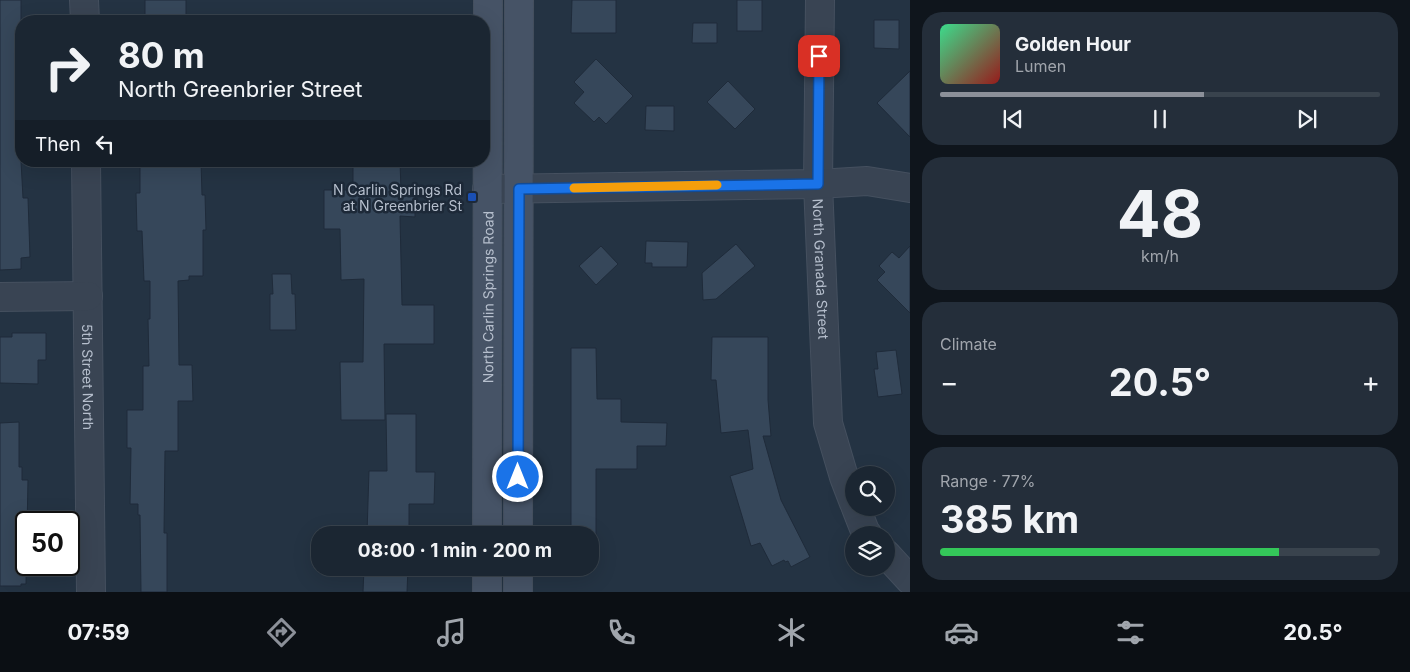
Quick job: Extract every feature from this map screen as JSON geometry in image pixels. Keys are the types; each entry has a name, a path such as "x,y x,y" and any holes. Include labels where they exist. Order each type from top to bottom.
{"main road":[{"name":"North Carlin Springs Road","path":"488,0 488,15"},
{"path":"518,526 519,0"},
{"name":"North Carlin Springs Road","path":"487,167 487,526"},
{"path":"487,576 487,592"},
{"path":"518,576 518,592"}],"street":[{"path":"84,0 85,15"},
{"name":"North Granada Street","path":"820,0 818,184 828,423 845,480"},
{"name":"5th Street North","path":"86,167 91,592"},
{"path":"487,189 818,184 867,180 910,188"},
{"path":"0,297 88,296"},
{"path":"895,564 910,580"}],"building":[{"path":"0,0 21,0 21,15 15,15 15,167 21,167 23,198 28,198 30,257 21,258 21,269 0,270"},
{"path":"145,0 186,0 186,15 145,15"},
{"path":"572,0 616,0 616,33 571,33"},
{"path":"737,0 762,0 762,31 737,31"},
{"path":"874,20 899,20 899,49 874,48"},
{"path":"693,23 717,23 717,43 692,43"},
{"path":"596,59 633,96 606,124 599,117 594,122 574,103 584,92 574,82"},
{"path":"910,71 910,137 877,103"},
{"path":"728,81 755,109 735,129 707,102"},
{"path":"646,106 674,106 674,131 645,130"},
{"path":"140,167 201,167 202,195 205,195 206,230 203,230 203,276 189,276 189,280 178,281 179,365 192,365 193,401 178,401 178,451 165,451 164,533 167,533 167,592 141,592 140,515 138,515 138,504 130,504 131,448 127,448 127,410 143,410 143,366 149,366 148,319 150,319 150,281 144,281 142,231 137,231 136,193 140,193"},
{"path":"353,167 400,167 401,191 415,191 415,217 400,216 402,305 434,305 434,344 384,344 385,420 341,420 340,362 363,362 364,279 341,280 340,229 324,229 324,190 353,190"},
{"path":"646,241 688,242 687,267 652,267 652,263 645,263"},
{"path":"736,244 755,266 716,299 703,300 702,273"},
{"path":"601,246 618,264 596,285 579,266"},
{"path":"910,246 910,313 877,280 885,272 879,266 892,252 899,258"},
{"path":"272,274 291,274 292,294 295,294 296,330 270,330 270,294 273,294"},
{"path":"12,333 46,333 46,360 38,360 38,384 0,383 0,337 12,337"},
{"path":"712,337 768,337 768,400 771,436 763,436 781,500 810,557 791,567 788,561 785,562 784,560 772,566 760,543 751,546 730,476 753,469 748,430 721,433 716,380 711,380"},
{"path":"571,348 596,348 597,399 621,399 621,422 667,423 666,446 637,446 637,469 596,469 596,526 571,526"},
{"path":"896,350 902,394 878,397 874,369 878,369 876,352"},
{"path":"386,414 416,414 416,472 435,472 434,504 409,504 409,526 367,526 369,471 387,471"},
{"path":"19,422 19,467 22,467 22,480 28,480 27,511 15,511 15,576 26,576 26,584 21,584 21,586 0,586 0,423"},
{"path":"364,576 408,576 407,592 363,592"}],"slow traffic":[{"path":"574,188 717,185"}],"place":[{"name":"N Carlin Springs Rd at N Greenbrier St","path":"472,197"}],"route":[{"path":"518,477 519,189 818,184 819,56"}]}
